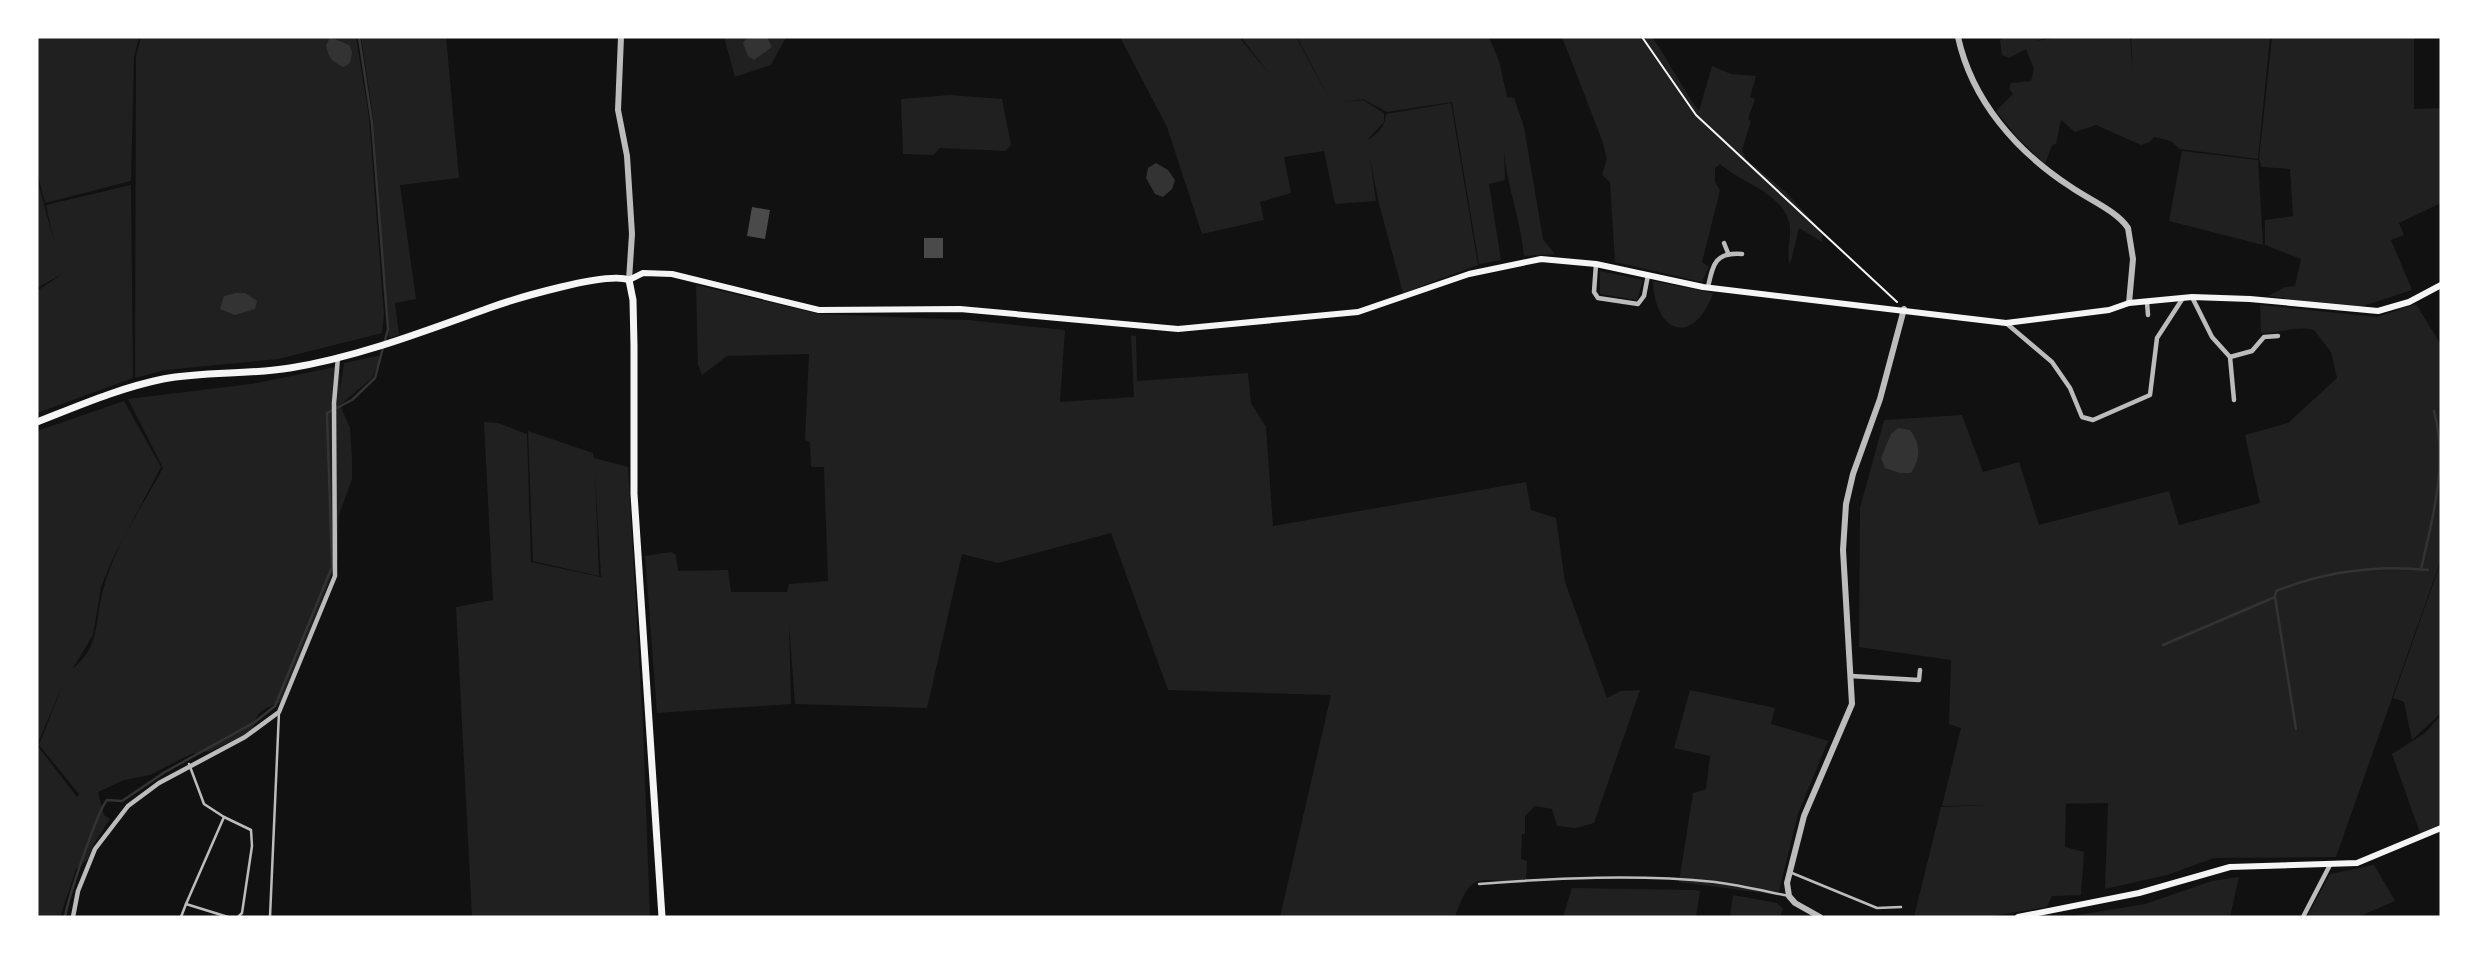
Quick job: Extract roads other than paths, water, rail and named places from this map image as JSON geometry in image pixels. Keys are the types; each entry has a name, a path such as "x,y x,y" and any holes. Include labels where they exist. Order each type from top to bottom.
{"main road":[{"path":"37,422 106,395 163,379 288,368 338,357 542,293 616,278 629,281 643,272 672,274 819,310 960,309 1178,329 1358,312 1469,274 1541,259 1596,264 1708,287 2006,323 2109,310 2129,303 2192,297 2249,299 2365,312 2398,306 2441,285"},
{"path":"629,281 634,334 634,494 662,917"},
{"path":"2018,917 2139,893 2230,867 2357,863 2441,828"}],"street":[{"path":"621,37 618,110 628,169 632,234 629,281"},
{"path":"1958,37 1970,78 1995,120 2049,173 2128,228 2133,260 2129,303"},
{"path":"1724,243 1728,253"},
{"path":"1708,287 1714,265 1728,253 1742,254"},
{"path":"1596,264 1594,292 1598,298 1638,304 1644,296 1648,275"},
{"path":"2192,297 2212,337 2230,357 2234,400"},
{"path":"2006,323 2052,362 2070,388 2082,417 2093,420 2151,395 2157,338 2183,298"},
{"path":"2147,302 2148,315"},
{"path":"1820,917 1804,910 1789,896 1789,871 1804,816 1852,704 1843,550 1846,504 1853,474 1880,399 1904,309"},
{"path":"2230,357 2252,351 2264,337 2278,336"},
{"path":"73,917 78,891 95,849 115,820 159,783 189,764 245,737 279,712 335,576 334,403 338,357"},
{"path":"1851,676 1919,681 1920,670"},
{"path":"2303,917 2330,865"}],"lane":[{"path":"270,917 279,712"},
{"path":"189,764 204,804 251,830 252,846 242,913 238,917"},
{"path":"181,917 224,817"},
{"path":"1789,871 1877,908 1901,907"},
{"path":"1479,884 1562,878 1716,882 1789,896"},
{"path":"186,904 229,917"}],"waterway":[{"path":"65,917 83,856 107,800 122,801 165,772 255,722 275,706 332,567 327,413 352,400 375,378 388,329 372,123 359,37"},
{"path":"2421,569 2434,510 2439,470 2440,450 2434,411"},
{"path":"2163,645 2275,597 2276,591 2294,584 2370,569 2428,570"},
{"path":"2275,597 2296,729"}]}
